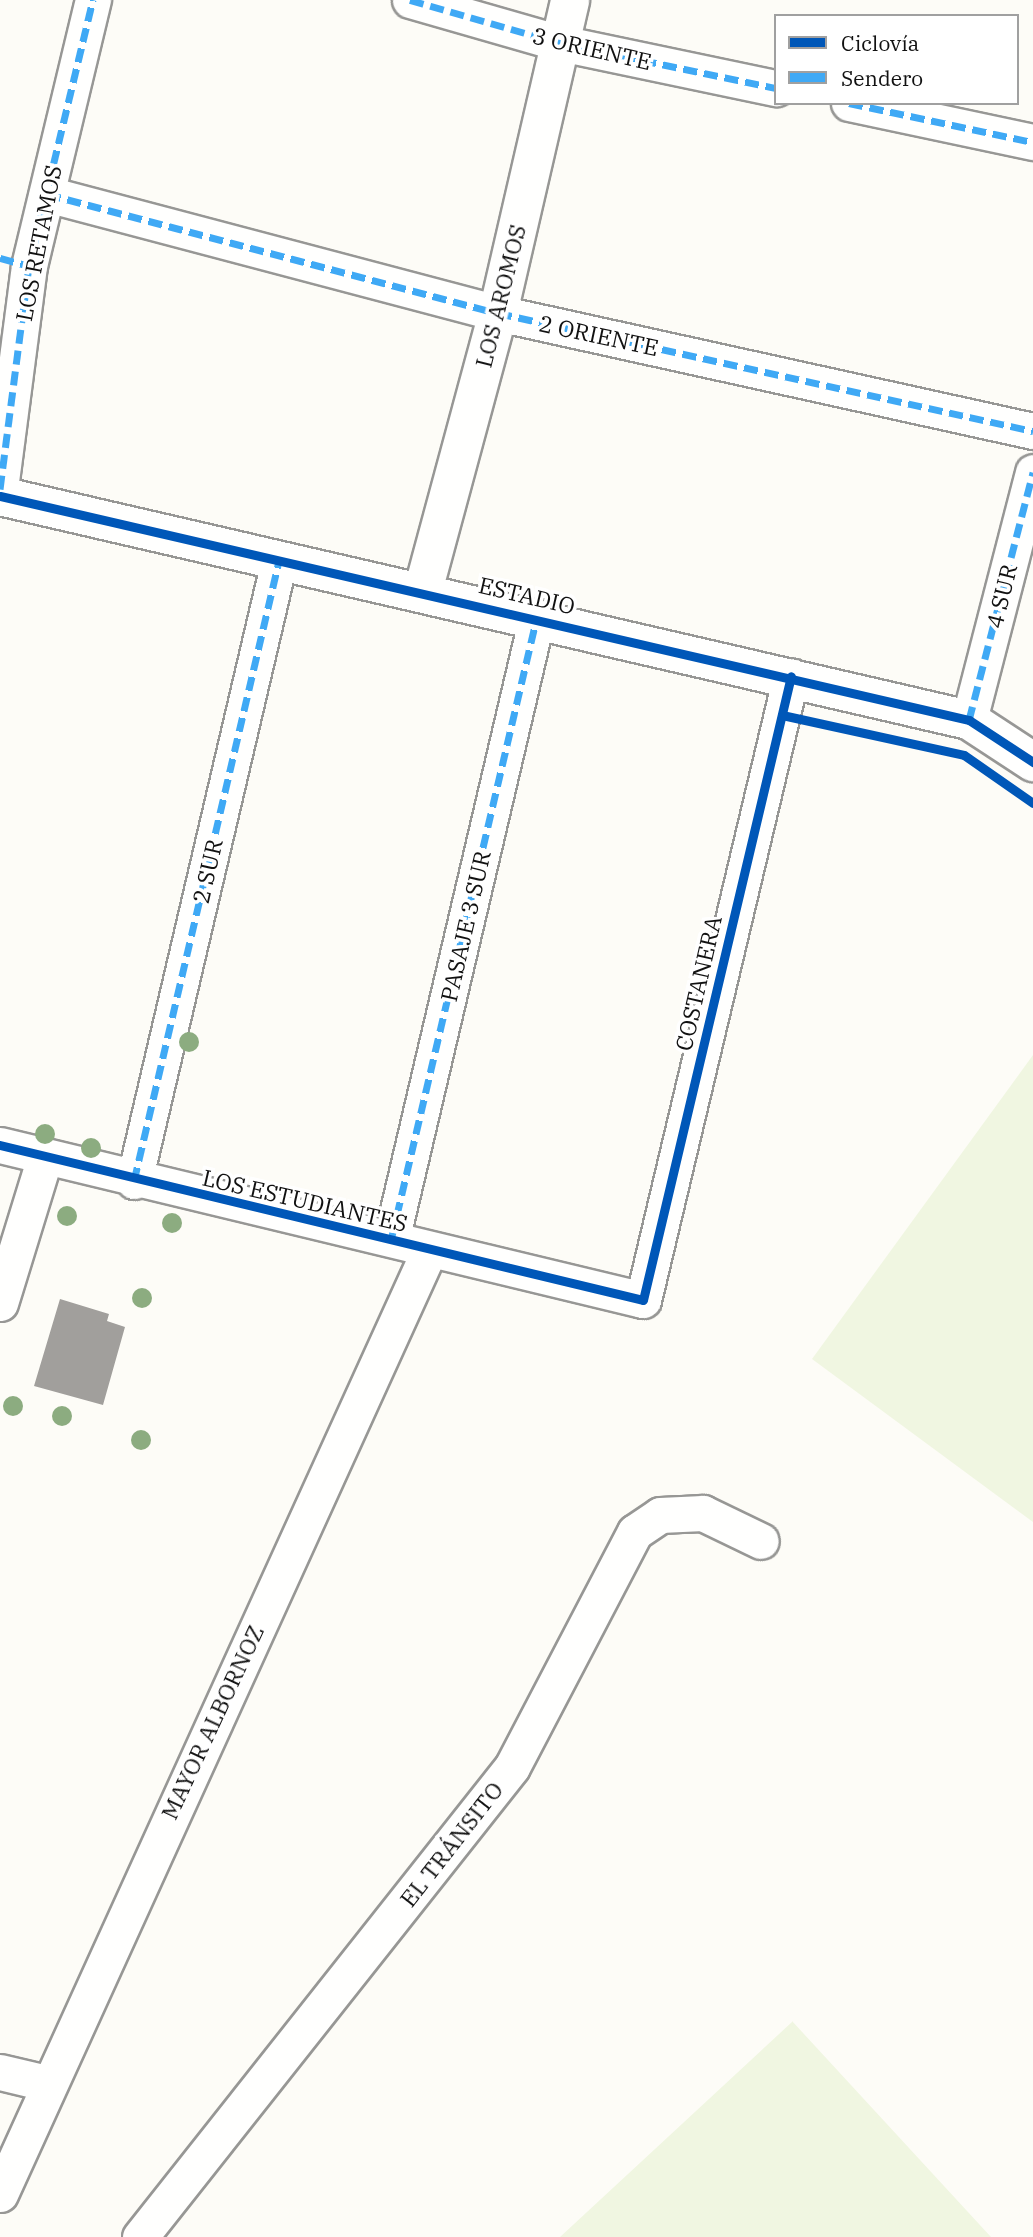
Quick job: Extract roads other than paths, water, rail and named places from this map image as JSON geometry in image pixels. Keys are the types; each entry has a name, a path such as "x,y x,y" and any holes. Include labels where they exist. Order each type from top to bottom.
{"street":[{"name":"LOS RETAMOS","path":"0,489 15,262 47,194 93,0"},
{"name":"3 ORIENTE","path":"410,0 560,43 774,88"},
{"name":"LOS AROMOS","path":"423,591 498,313 570,0"},
{"path":"858,105 1033,142"},
{"name":"2 ORIENTE","path":"47,194 498,313 1033,431"},
{"name":"4 SUR","path":"969,720 1033,472"},
{"name":"ESTADIO","path":"0,496 537,617 969,720 1033,762"},
{"name":"2 SUR","path":"134,1181 279,561"},
{"name":"PASAJE 3 SUR","path":"392,1236 537,617"},
{"name":"COSTANERA","path":"643,1300 791,676"},
{"name":"LOS ESTUDIANTES","path":"0,1145 44,1160 392,1236 429,1251 643,1300"},
{"path":"0,1303 44,1160"},
{"name":"MAYOR ALBORNOZ","path":"0,2194 47,2083 429,1251"},
{"name":"EL TRÁNSITO","path":"141,2237 512,1767 635,1532 660,1515 703,1513 761,1541"},
{"path":"0,2072 47,2083"}]}
